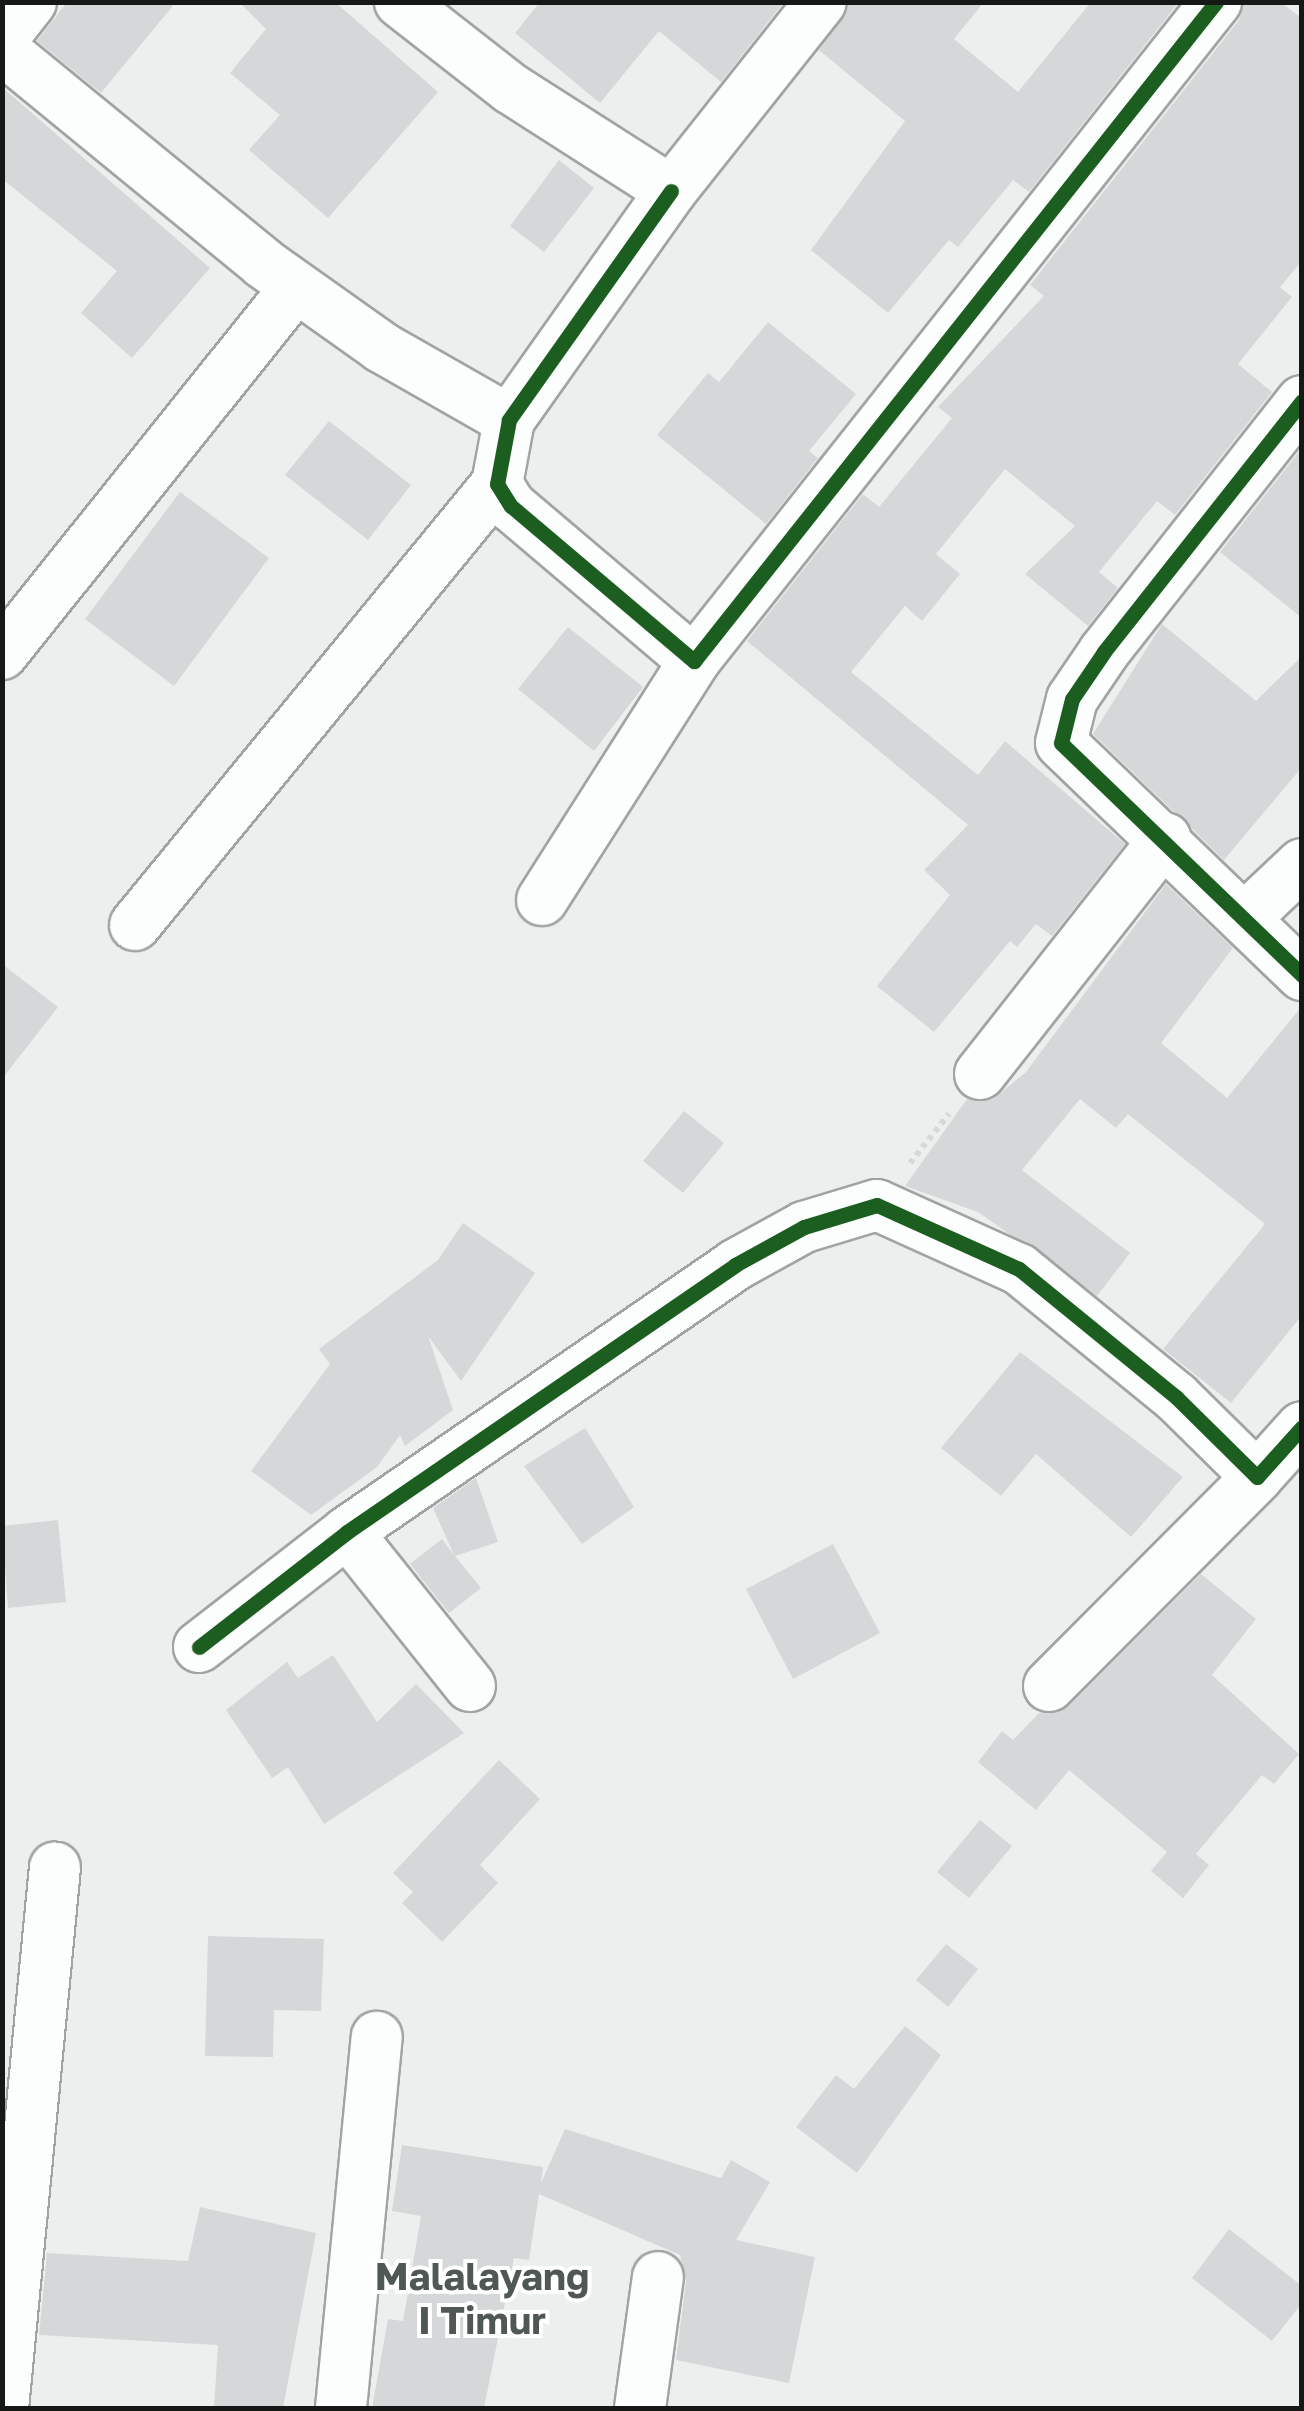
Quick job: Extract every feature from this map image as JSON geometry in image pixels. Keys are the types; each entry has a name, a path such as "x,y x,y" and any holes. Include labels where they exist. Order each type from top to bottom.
{"street":[{"path":"2,39 32,2"},
{"path":"400,2 510,88 672,191"},
{"path":"135,925 497,484 508,420 672,191 821,2"},
{"path":"542,900 694,661 1216,2"},
{"path":"2,50 296,287 508,420"},
{"path":"2,654 296,287"},
{"path":"1302,401 1104,652 1062,723 1072,762 1166,838 1302,975"},
{"path":"497,484 510,506 694,661"},
{"path":"980,1074 1166,838"},
{"path":"1246,917 1302,864"},
{"path":"199,1647 347,1532 735,1265 804,1227 877,1205 1018,1270 1176,1397 1257,1477"},
{"path":"1049,1686 1302,1427"},
{"path":"347,1532 470,1686"},
{"path":"3,2408 55,1867"},
{"path":"341,2408 377,2037"},
{"path":"640,2408 658,2277"}],"path":[{"path":"877,1205 980,1074"}],"building":[{"path":"67,2 176,2 101,93 37,41"},
{"path":"239,2 335,2 438,92 328,218 249,150 280,115 230,73 266,29"},
{"path":"540,2 784,2 721,82 659,31 600,103 515,33"},
{"path":"849,2 984,2 954,39 1018,92 1091,2 1179,2 1029,192 1013,180 958,247 949,240 888,313 811,250 905,121 819,50"},
{"path":"1244,2 1281,2 1302,19 1302,261 1280,287 1292,297 1238,364 1272,392 1175,515 1157,501 1099,572 1118,588 1088,626 1025,574 1075,526 1005,469 936,554 960,574 922,621 905,606 851,672 978,775 1005,741 1125,844 1052,936 1036,924 1017,947 1010,941 934,1032 877,986 950,895 924,870 968,825 747,641 863,494 879,507 952,418 938,407 1044,296 1030,285 1239,20"},
{"path":"2,87 210,268 132,358 81,313 117,271 2,179"},
{"path":"559,160 594,188 544,252 510,226"},
{"path":"768,322 856,394 809,451 818,458 766,524 657,435 708,373 719,382"},
{"path":"329,421 411,485 368,540 285,475"},
{"path":"1302,448 1302,618 1220,552"},
{"path":"180,492 269,558 174,686 85,619"},
{"path":"1162,624 1256,701 1302,656 1302,767 1224,860 1093,734"},
{"path":"568,627 643,687 594,751 518,689"},
{"path":"1166,884 1233,948 1161,1043 1227,1098 1302,1006 1302,1315 1231,1403 1163,1349 1265,1224 1128,1114 1116,1128 1080,1099 1022,1170 1130,1253 1097,1296 978,1212 905,1186 967,1099 992,1100 1026,1072"},
{"path":"2,964 58,1007 2,1079"},
{"path":"684,1111 724,1143 683,1193 643,1161"},
{"path":"463,1223 535,1273 461,1381 428,1336 453,1410 405,1446 400,1435 377,1467 311,1515 251,1471 330,1364 319,1349 438,1260"},
{"path":"1020,1352 1183,1477 1131,1537 1036,1454 1001,1496 941,1448"},
{"path":"585,1428 634,1507 582,1544 524,1466"},
{"path":"476,1478 498,1542 455,1556 481,1588 449,1613 410,1564 442,1539 454,1555 433,1508"},
{"path":"58,1520 66,1602 8,1608 2,1526"},
{"path":"833,1544 880,1633 793,1679 746,1589"},
{"path":"1201,1574 1256,1619 1212,1675 1299,1754 1274,1784 1262,1775 1196,1854 1209,1865 1183,1898 1151,1871 1167,1852 1069,1770 1036,1810 978,1762 1002,1731 1013,1740 1039,1713 1069,1706"},
{"path":"333,1655 377,1722 416,1684 464,1733 324,1824 288,1767 272,1778 226,1710 287,1662 298,1678"},
{"path":"499,1760 540,1799 480,1865 498,1883 442,1942 402,1903 413,1892 393,1873"},
{"path":"980,1820 1012,1846 969,1898 937,1872"},
{"path":"208,1936 324,1939 321,2011 274,2010 273,2057 205,2056"},
{"path":"946,1944 978,1969 948,2007 916,1980"},
{"path":"905,2026 941,2055 857,2173 796,2127 836,2075 854,2089"},
{"path":"565,2129 721,2178 731,2160 770,2182 736,2240 815,2257 789,2383 676,2360 686,2281 680,2255 539,2194 529,2260 514,2258 484,2408 372,2408 388,2319 403,2321 421,2216 392,2211 402,2145 543,2167 541,2183"},
{"path":"200,2207 316,2233 283,2408 214,2408 218,2345 39,2335 47,2253 188,2261"},
{"path":"1229,2229 1302,2286 1302,2303 1272,2341 1192,2278"}],"cycle path":[{"path":"671,191 509,420 497,484 511,506 694,661 1216,2"},
{"path":"1302,401 1104,652 1072,699 1061,743 1302,975"},
{"path":"199,1647 347,1532 735,1265 804,1227 877,1205 1019,1269 1176,1397 1257,1477 1302,1427"}],"district":[{"name":"Malalayang I Timur","path":"482,2298"}]}
